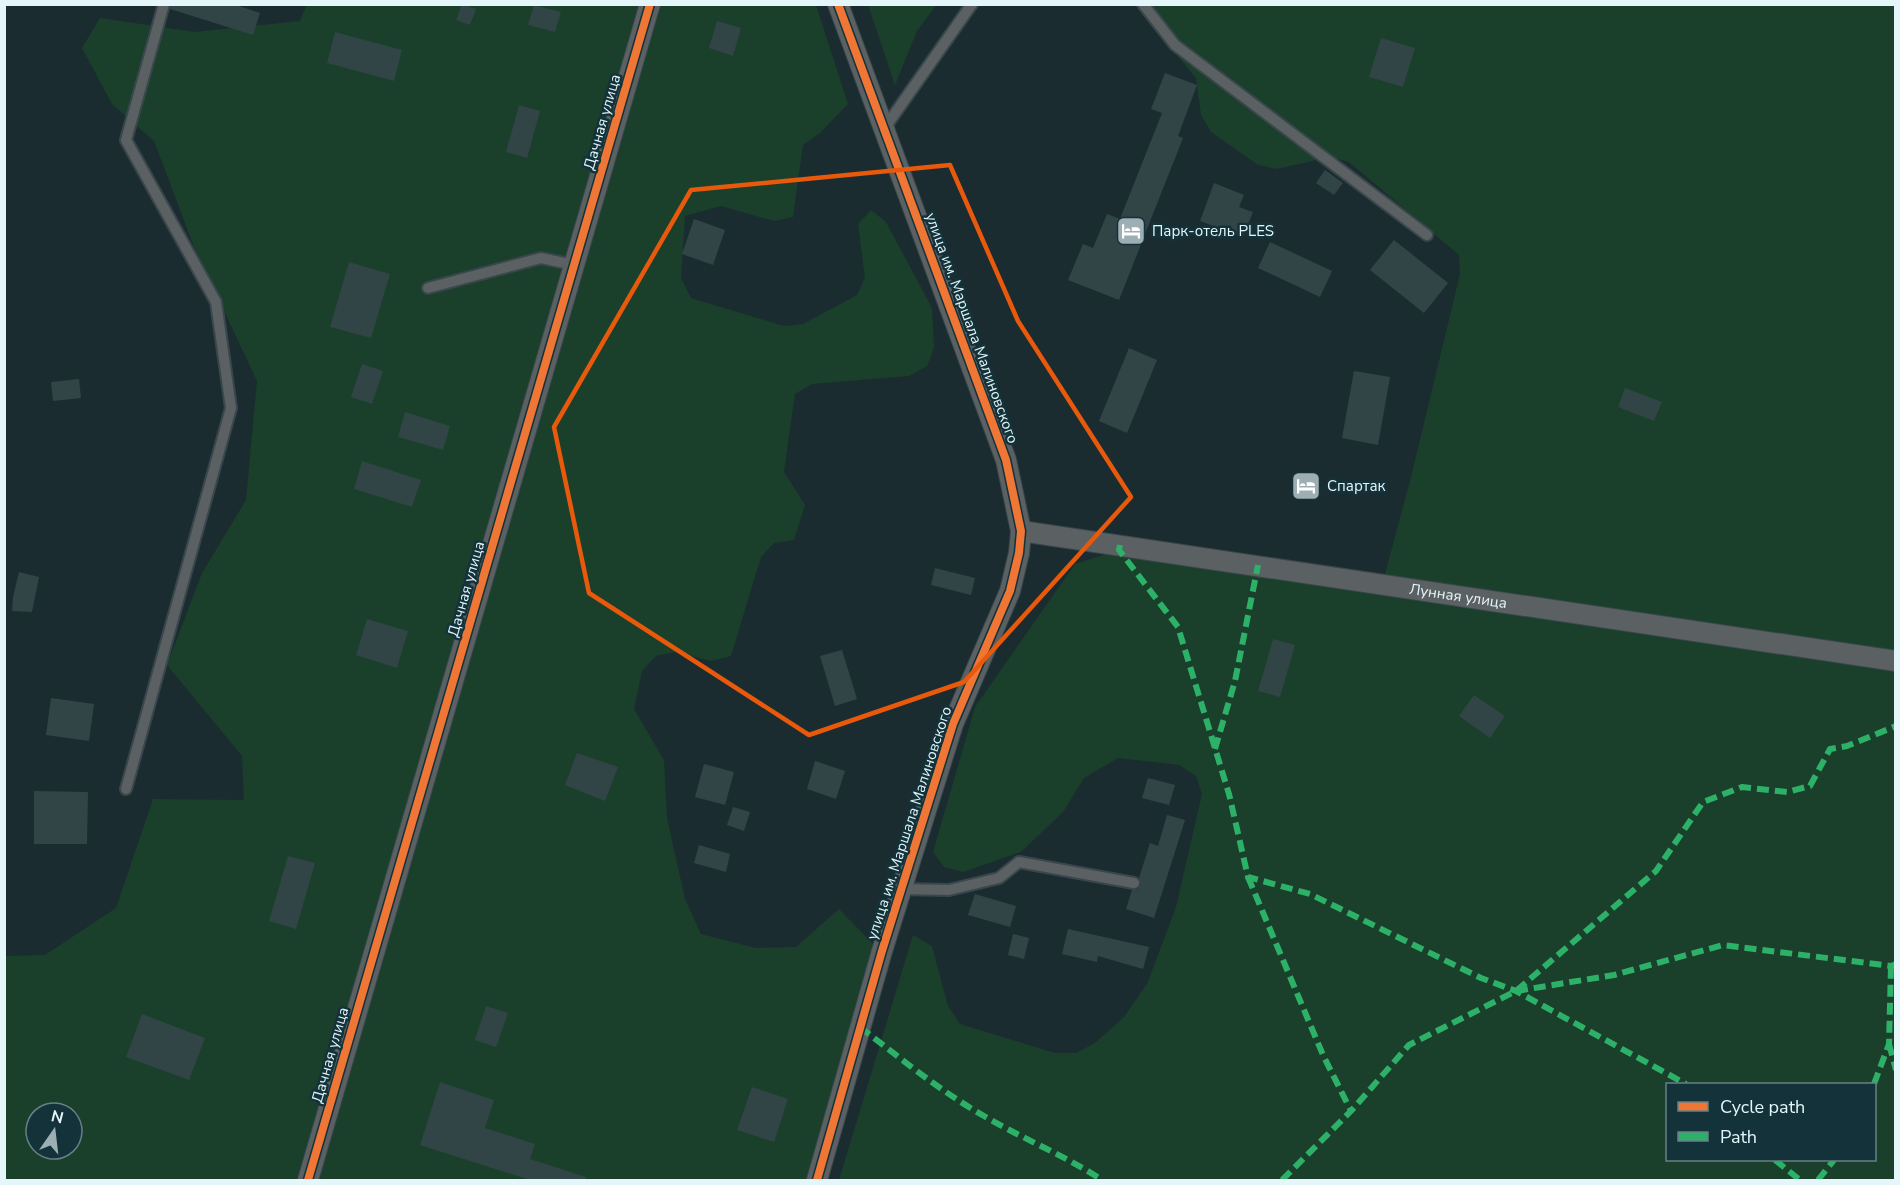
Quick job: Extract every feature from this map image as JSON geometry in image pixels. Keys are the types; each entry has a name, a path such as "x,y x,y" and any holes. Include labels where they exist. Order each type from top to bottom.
{"street":[{"name":"Дачная улица","path":"308,1180 650,4"},
{"name":"улица им. Маршала Малиновского","path":"817,1180 882,951 953,724 1010,591 1019,553 1021,531 1006,460 838,4"},
{"name":"Лунная улица","path":"1021,531 1896,661"}],"lane":[{"path":"126,789 231,408 216,302 126,140 164,4"},
{"path":"884,129 972,4"},
{"path":"1143,4 1175,45 1427,235"},
{"path":"428,288 541,258 574,265"},
{"path":"902,889 949,890 959,888 999,878 1018,862 1134,883"}],"highlighted area":[{"path":"950,165 1018,321 1131,497 964,682 809,735 589,593 554,427 691,190"}],"green space":[{"path":"307,4 816,5 848,104 820,133 803,145 793,217 774,221 721,206 685,216 681,278 691,298 784,326 803,324 857,295 865,278 858,224 871,210 886,222 932,308 934,348 927,366 909,376 812,384 795,394 784,472 805,505 794,540 774,543 761,557 731,656 711,661 675,652 656,656 642,671 634,709 664,760 667,818 685,899 701,934 756,948 796,947 839,909 878,949 807,1180 5,1180 4,956 45,955 116,908 153,799 244,800 242,756 167,665 202,573 246,500 257,381 194,247 154,141 112,104 82,48 100,18 195,32 300,21"},
{"path":"868,5 936,5 917,31 895,85"},
{"path":"1143,5 1895,5 1895,1180 839,1180 913,935 932,946 948,1006 960,1024 1055,1053 1076,1053 1095,1043 1124,1017 1147,984 1176,907 1202,794 1196,776 1179,765 1118,758 1084,778 1063,812 1021,852 963,872 944,867 933,852 975,707 1075,564 1119,550 1201,568 1251,570 1381,589 1411,477 1460,274 1459,255 1349,162 1331,157 1276,169 1258,165 1211,132 1201,115 1196,78 1148,21"}],"building":[{"path":"171,4 233,4 260,13 253,35 170,9"},
{"path":"462,4 476,9 470,25 456,20"},
{"path":"534,5 561,12 555,32 528,25"},
{"path":"717,21 741,28 733,56 709,48"},
{"path":"335,32 402,50 394,81 327,63"},
{"path":"1381,38 1415,48 1403,87 1369,77"},
{"path":"1165,73 1197,85 1178,136 1183,138 1119,300 1068,280 1083,244 1093,248 1107,214 1120,219 1162,113 1151,109"},
{"path":"519,105 540,111 527,158 506,152"},
{"path":"1325,170 1343,183 1334,195 1316,183"},
{"path":"1214,183 1244,195 1239,207 1253,212 1243,237 1200,221"},
{"path":"694,219 725,230 713,265 682,254"},
{"path":"1394,240 1448,283 1424,313 1370,270"},
{"path":"1270,242 1332,271 1320,297 1258,268"},
{"path":"349,262 390,274 371,338 330,327"},
{"path":"1129,348 1157,360 1127,433 1099,421"},
{"path":"362,364 383,371 372,404 351,397"},
{"path":"1354,371 1390,377 1378,445 1342,438"},
{"path":"79,379 81,398 53,401 51,382"},
{"path":"1625,388 1662,402 1654,421 1618,407"},
{"path":"405,412 450,426 443,450 398,437"},
{"path":"362,461 421,480 412,507 354,489"},
{"path":"935,568 975,578 971,595 931,585"},
{"path":"19,572 39,577 32,612 12,611"},
{"path":"367,619 408,631 397,668 356,655"},
{"path":"1273,639 1295,645 1280,697 1258,691"},
{"path":"842,650 857,699 835,706 820,656"},
{"path":"1474,695 1505,716 1490,738 1459,716"},
{"path":"51,698 94,704 89,741 46,735"},
{"path":"577,753 618,767 605,801 565,785"},
{"path":"815,761 845,771 836,799 807,789"},
{"path":"704,764 734,772 725,805 695,797"},
{"path":"1148,778 1175,785 1169,805 1142,798"},
{"path":"34,791 88,792 87,844 34,844"},
{"path":"733,807 750,812 744,831 727,825"},
{"path":"1167,815 1185,820 1154,918 1126,909 1132,890 1137,890 1141,885 1139,878 1150,843 1158,846"},
{"path":"699,845 730,854 726,872 694,863"},
{"path":"288,856 315,863 296,929 269,921"},
{"path":"975,894 1016,906 1010,927 968,915"},
{"path":"1068,929 1149,947 1143,969 1098,956 1097,962 1062,954"},
{"path":"1013,934 1029,938 1024,959 1008,955"},
{"path":"486,1006 508,1013 496,1047 475,1040"},
{"path":"142,1014 205,1038 189,1080 126,1057"},
{"path":"440,1082 494,1100 485,1128 535,1144 530,1159 586,1177 586,1180 530,1180 420,1145"},
{"path":"752,1087 788,1099 774,1142 737,1130"}],"marked path":[{"path":"1120,545 1119,550 1178,627 1229,794 1248,877 1310,894 1481,978 1516,991 1684,1083"},
{"path":"1215,749 1235,681 1258,565"},
{"path":"1282,1180 1351,1111 1409,1045 1516,991 1656,871 1703,802 1742,787 1787,792 1810,786 1830,749 1847,746 1896,726"},
{"path":"1248,877 1323,1055 1351,1111"},
{"path":"1516,991 1614,975 1723,945 1891,966 1896,964"},
{"path":"1874,1083 1889,1044 1891,966"},
{"path":"860,1027 952,1096 1102,1180"},
{"path":"1889,1044 1896,1070"},
{"path":"1776,1161 1800,1180"},
{"path":"1818,1180 1833,1161"}],"cycle path":[{"path":"308,1180 650,4"},
{"path":"817,1180 882,951 953,724 1010,591 1019,553 1021,531 1006,460 838,4"}],"place":[{"name":"Парк-отель PLES","path":"1131,231"},
{"name":"Спартак","path":"1306,486"}]}
